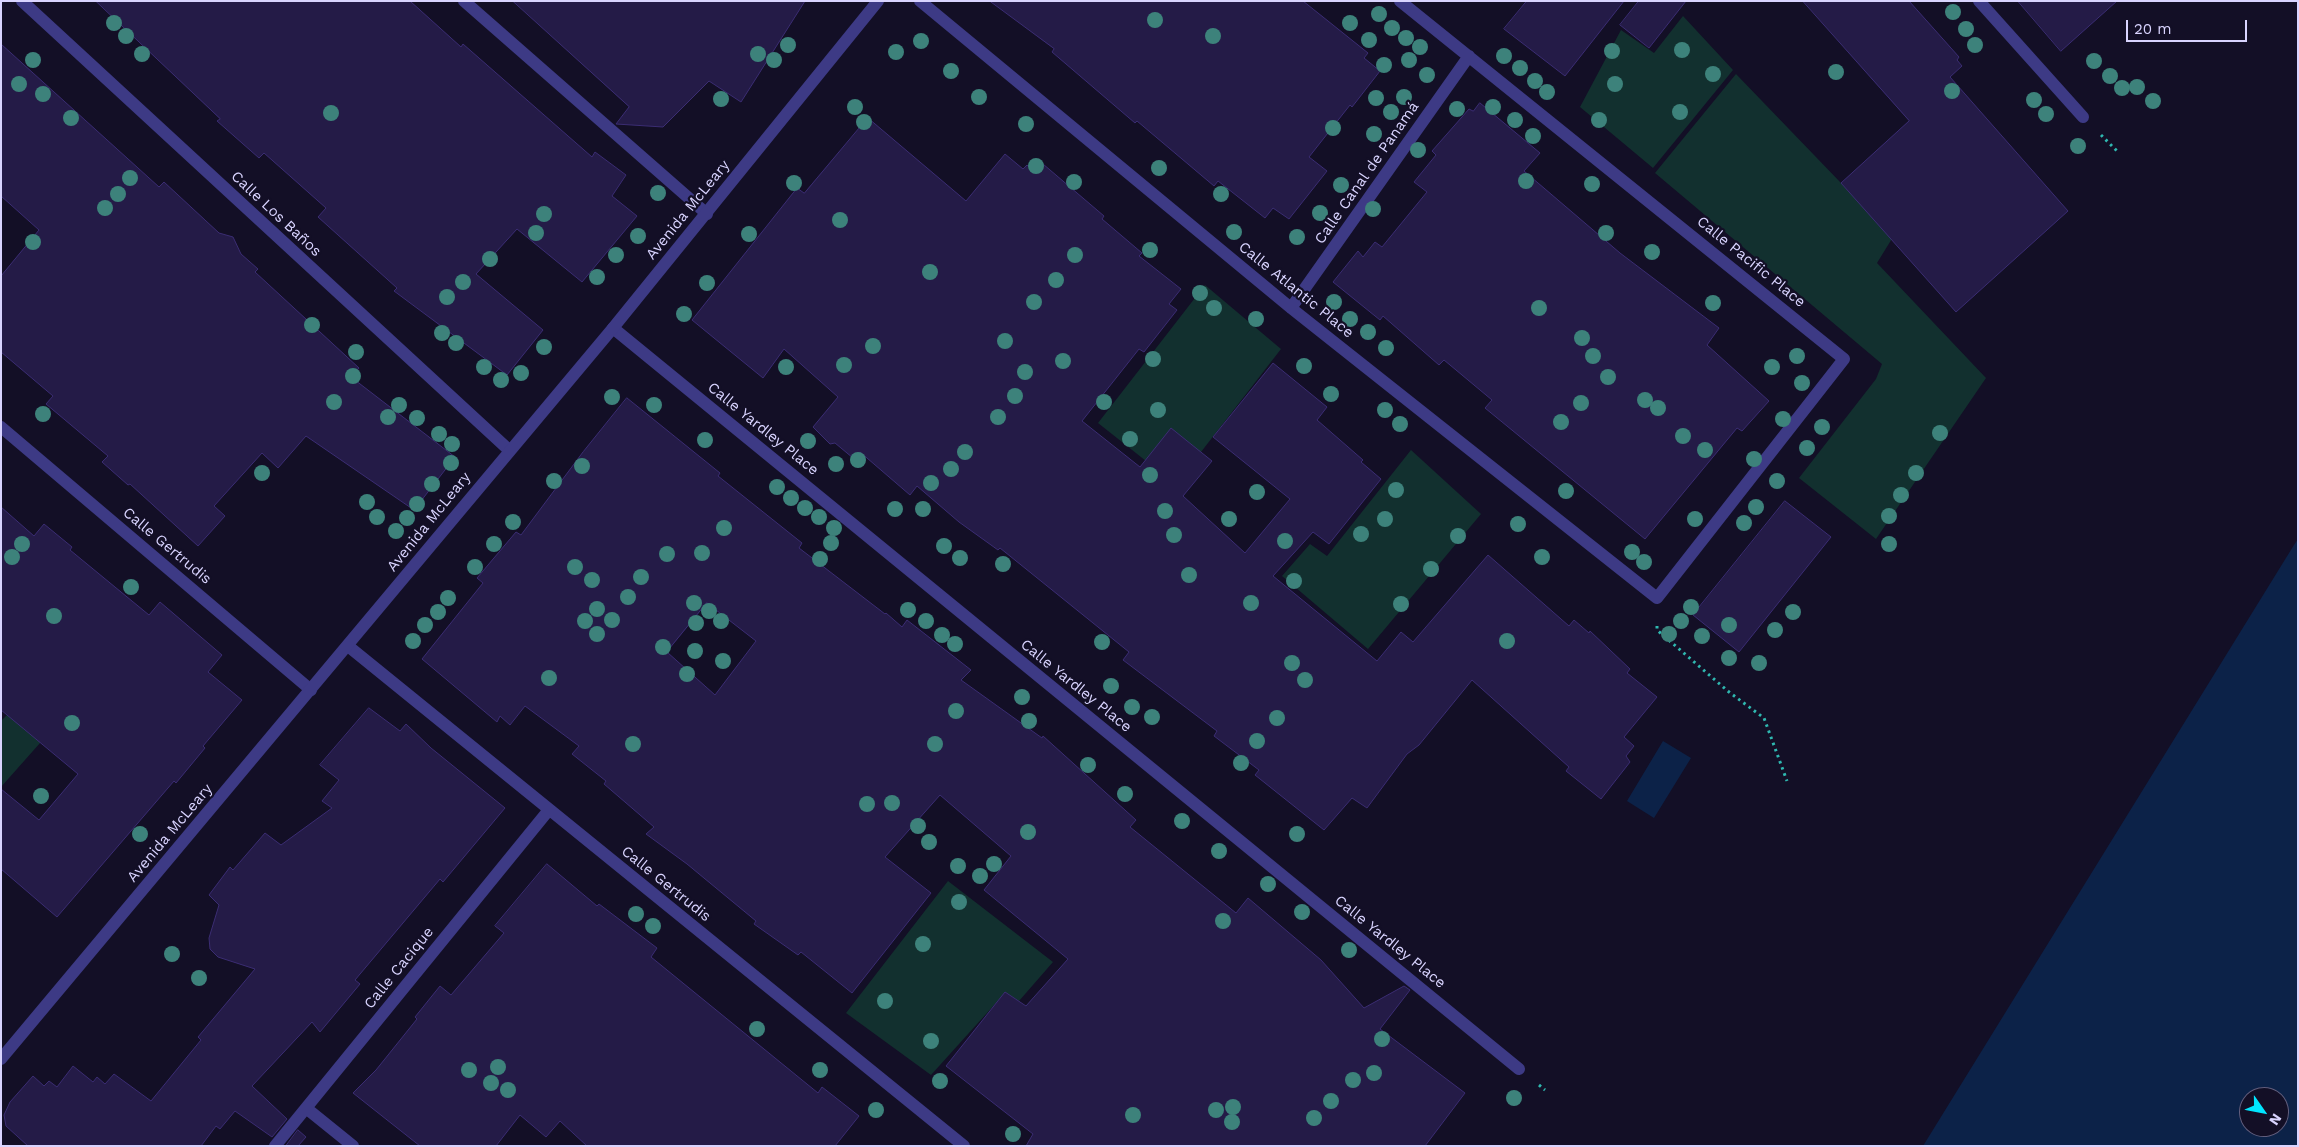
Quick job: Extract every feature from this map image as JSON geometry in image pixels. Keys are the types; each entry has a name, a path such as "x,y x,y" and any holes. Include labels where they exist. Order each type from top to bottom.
{"street":[{"name":"Calle Los Baños","path":"22,1 509,450"},
{"path":"464,1 707,214"},
{"name":"Avenida McLeary","path":"1,1059 613,328 878,1"},
{"name":"Calle Atlantic Place","path":"920,1 1291,308 1654,596"},
{"name":"Calle Pacific Place","path":"1400,1 1844,359 1654,596"},
{"path":"1979,1 2083,117"},
{"name":"Calle Canal de Panamá","path":"1291,308 1469,56"},
{"name":"Calle Yardley Place","path":"613,328 1519,1069"},
{"name":"Calle Gertrudis","path":"1,427 311,690"},
{"name":"Calle Gertrudis","path":"348,646 548,811 964,1146"},
{"name":"Calle Cacique","path":"275,1146 548,811"},
{"path":"306,1108 354,1146"}],"path":[{"path":"1654,596 1658,630 1729,692 1764,718 1787,781"}],"green space":[{"path":"1683,16 1733,70 1653,168 1580,107 1621,30 1654,53"},
{"path":"1736,74 1893,237 1877,263 1986,378 1876,539 1799,478 1876,379 1882,364 1655,173"},
{"path":"1205,285 1281,349 1201,452 1146,461 1098,423"},
{"path":"1411,450 1481,514 1368,649 1282,576 1310,544 1327,556"},
{"path":"23,699 56,725 1,787 1,721"},
{"path":"948,881 1053,962 1019,1001 1005,993 931,1075 846,1013"}],"water":[{"path":"2298,539 2298,1146 1923,1146"},
{"path":"1663,741 1691,758 1654,818 1627,801"}],"building":[{"path":"96,1 410,1 461,47 463,44 592,157 595,152 626,175 612,196 637,216 582,282 517,229 476,274 543,330 507,375 394,291 397,288 318,217 326,208 264,153 259,158 217,121 220,119"},
{"path":"513,1 805,1 741,102 709,81 663,127 616,124 629,107"},
{"path":"990,1 1303,1 1368,53 1364,58 1380,71 1309,157 1327,171 1289,219 1273,208 1265,218 1218,181 1214,186 1137,121 1135,123 1052,52 1054,49"},
{"path":"1527,1 1624,1 1565,76 1504,29"},
{"path":"1639,1 1686,1 1649,48 1620,25"},
{"path":"1803,1 1909,1 1959,57 1957,60 1962,66 1950,77 2068,211 1956,312 1841,183 1909,121"},
{"path":"2018,1 2117,1 2061,51"},
{"path":"1,44 159,187 164,182 219,233 233,237 241,254 258,269 255,272 359,368 351,377 455,457 414,510 306,436 278,468 262,453 214,506 225,516 198,546 130,484 128,485 102,462 108,456 46,404 53,396 1,352 1,276 39,230 1,196"},
{"path":"1480,103 1540,153 1524,171 1620,253 1719,328 1707,345 1769,401 1742,431 1737,428 1645,539 1485,408 1492,400 1444,360 1439,365 1383,316 1380,320 1333,282 1358,251 1363,257 1375,242 1382,247 1427,192 1414,182 1436,155 1432,151 1469,109 1473,111"},
{"path":"868,118 966,201 1005,154 1023,169 1027,165 1036,173 1043,164 1104,216 1102,219 1142,253 1139,256 1181,289 1169,304 1177,310 1144,352 1139,349 1082,421 1140,467 1171,428 1212,461 1183,496 1245,553 1290,499 1213,437 1273,363 1327,407 1317,420 1363,460 1361,462 1381,479 1329,544 1313,532 1273,576 1377,661 1401,632 1413,642 1488,555 1569,626 1574,620 1589,633 1590,631 1630,669 1627,673 1657,697 1624,737 1634,746 1626,756 1630,762 1601,799 1566,771 1569,767 1472,680 1419,745 1407,754 1367,808 1352,798 1324,830 1255,775 1259,770 1214,736 1217,731 1123,660 1129,652 1000,548 998,550 959,522 917,486 910,495 860,452 853,458 835,443 830,444 813,427 838,397 784,349 763,378 692,320 797,188 804,193"},
{"path":"627,398 720,473 718,476 802,543 799,548 902,627 907,620 971,670 961,680 1042,738 1043,736 1136,820 1130,827 1236,913 1248,898 1321,960 1364,1008 1404,986 1410,990 1380,1029 1465,1093 1425,1146 1026,1146 1033,1134 946,1066 1005,992 1026,1006 1068,959 984,890 1011,856 940,795 885,857 931,893 852,993 801,952 798,955 754,924 756,921 687,864 646,834 654,827 604,784 606,781 572,754 579,746 525,706 510,725 500,716 497,722 422,659 483,583 477,578 516,532 521,535 583,452","holes":["707,603 756,641 715,695 667,652"]},
{"path":"1785,501 1831,537 1739,652 1693,615"},
{"path":"1,507 34,536 44,524 72,547 70,550 149,615 160,602 222,655 208,672 242,700 203,746 205,748 176,783 174,781 57,917 1,869 1,789 39,820 78,774 1,710"},
{"path":"369,708 400,731 406,724 431,748 505,808 443,882 440,879 355,980 360,984 320,1032 312,1022 252,1086 287,1119 272,1137 235,1111 220,1129 216,1126 201,1146 28,1146 6,1126 4,1115 10,1102 33,1076 44,1086 49,1081 57,1087 73,1066 93,1082 97,1077 105,1084 114,1074 151,1101 201,1040 198,1037 255,969 218,957 210,949 209,938 219,905 209,895 230,867 233,870 265,833 281,845 332,808 322,801 339,780 320,765"},
{"path":"547,864 597,906 599,904 657,948 651,957 818,1093 822,1087 859,1116 835,1146 587,1146 560,1121 546,1137 520,1115 496,1146 420,1146 353,1093 376,1070 417,1019 415,1017 440,986 451,995 504,933 495,926"},
{"path":"298,1130 306,1137 298,1146 286,1146"}]}
